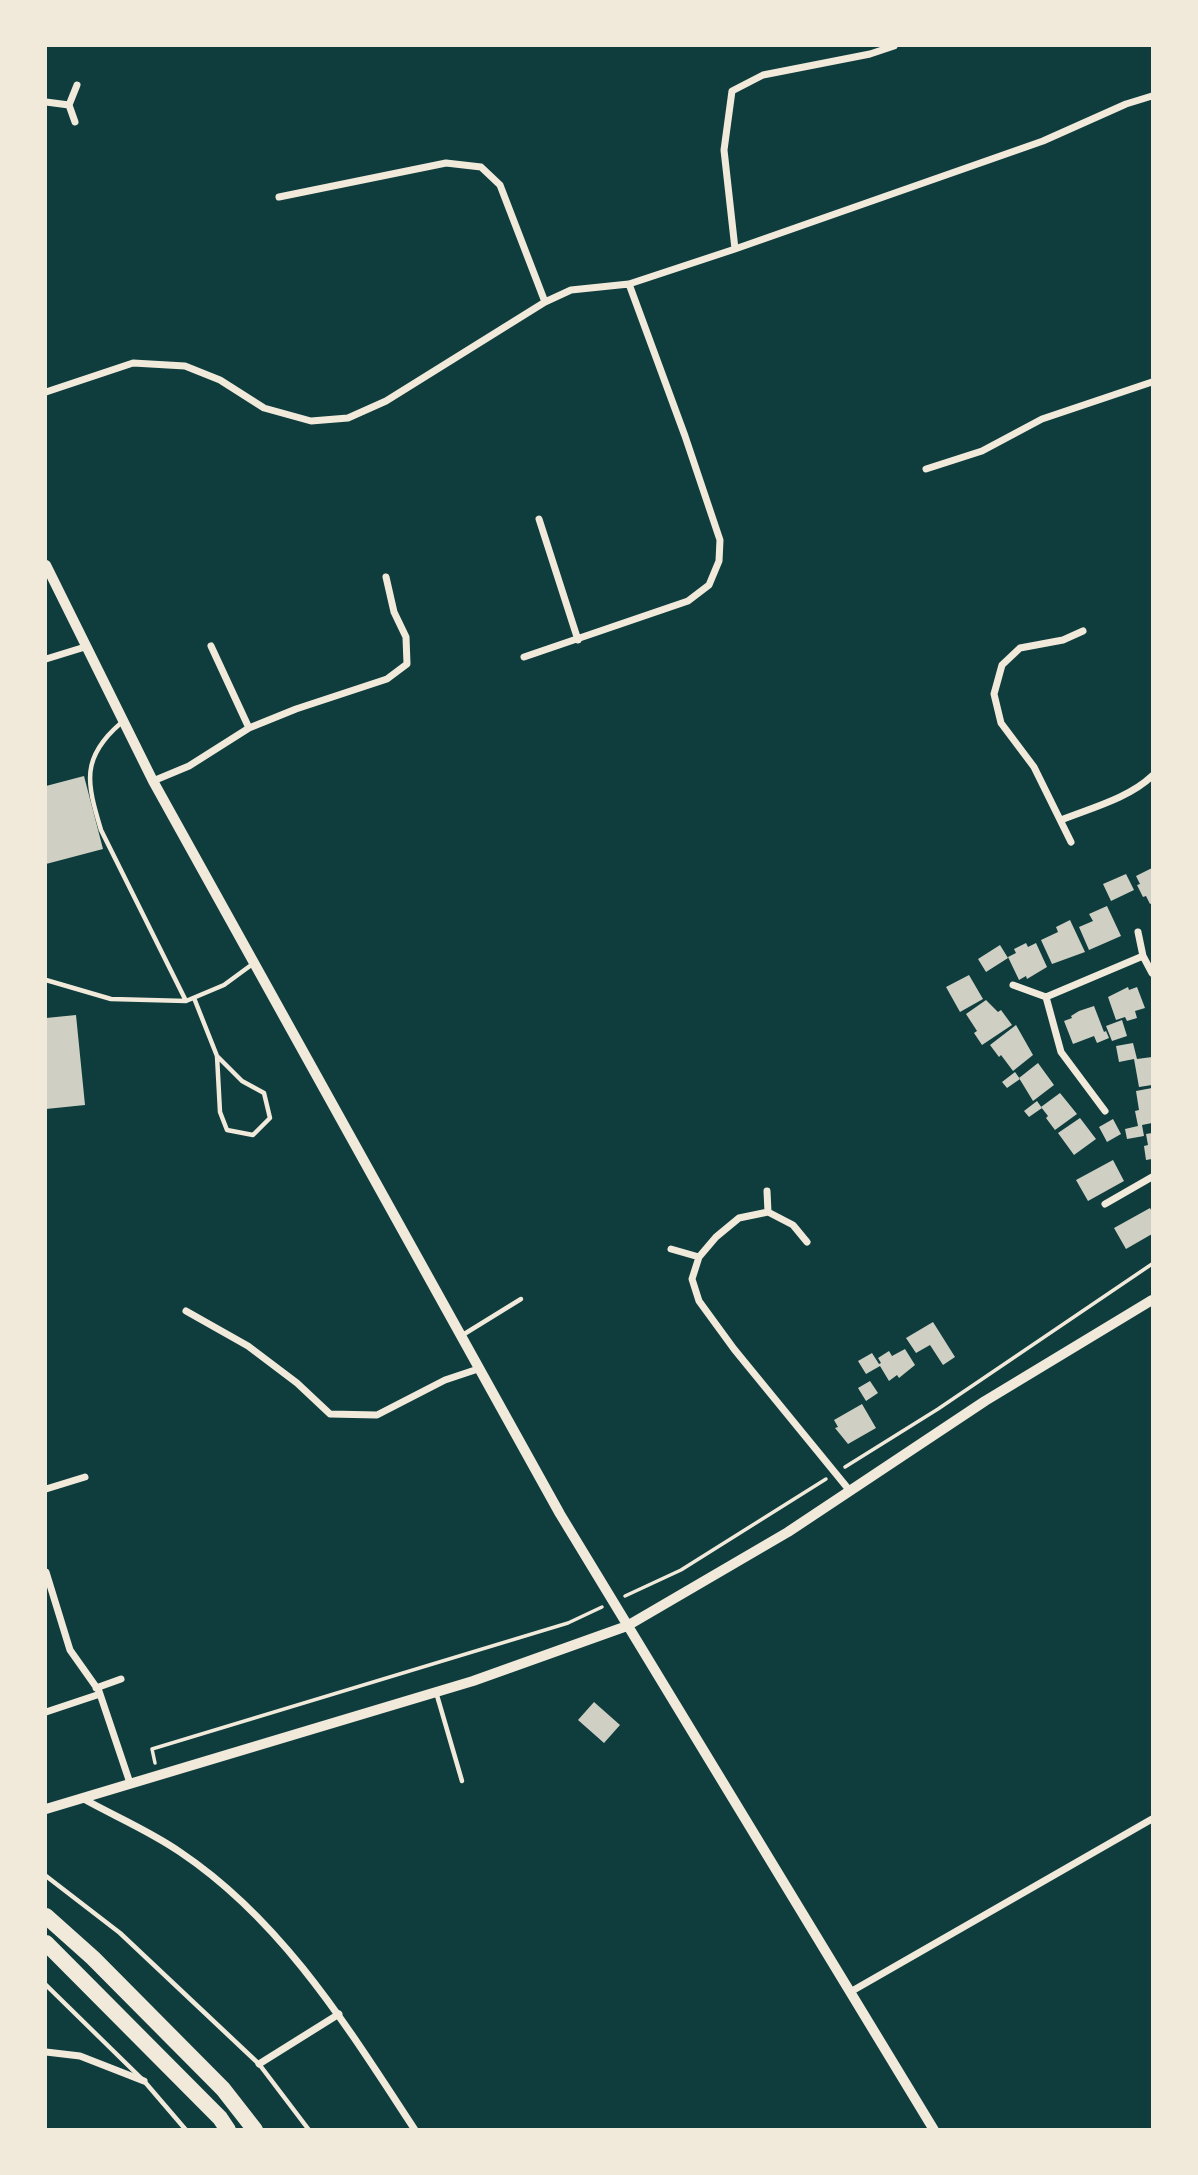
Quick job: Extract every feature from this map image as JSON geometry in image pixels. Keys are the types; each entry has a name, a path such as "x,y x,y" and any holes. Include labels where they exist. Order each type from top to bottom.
{"highway":[{"path":"46,1916 93,1958 223,2089 255,2130"},
{"path":"46,1943 220,2118 228,2130"}],"street":[{"path":"735,249 724,150 732,91 763,75 870,54 894,46"},
{"path":"75,122 69,105 77,85"},
{"path":"46,392 132,363 186,366 220,380 264,408 311,421 348,418 386,401 545,302 571,290 629,284 735,249 1043,141 1126,104 1153,96"},
{"path":"46,102 69,105"},
{"path":"279,197 446,163 481,167 500,186 545,302"},
{"path":"524,657 688,601 709,585 719,561 720,540 681,424 629,284"},
{"path":"926,469 982,451 1042,419 1153,382"},
{"path":"539,519 578,640"},
{"path":"46,565 153,781 478,1370 627,1626 852,1991 934,2130"},
{"path":"153,781 189,766 249,728 296,709 387,680 407,664 406,637 394,612 386,578"},
{"path":"1071,842 1034,767 1001,723 994,694 1002,665 1020,648 1063,640 1083,631"},
{"path":"211,646 249,728"},
{"path":"46,659 85,648"},
{"path":"1061,820 1144,784 1153,776"},
{"path":"1138,932 1143,956 1153,973"},
{"path":"1013,985 1046,998 1143,956"},
{"path":"1046,998 1061,1052 1105,1111"},
{"path":"1105,1204 1153,1177"},
{"path":"767,1191 768,1212"},
{"path":"807,1242 793,1225 768,1212 739,1218 716,1237 699,1257 692,1279 699,1301 734,1349 850,1491"},
{"path":"671,1249 699,1257"},
{"path":"46,1809 436,1692 627,1626 788,1532 985,1401 1153,1300"},
{"path":"186,1311 248,1346 297,1383 330,1414 377,1415 445,1380 478,1370"},
{"path":"46,1489 85,1477"},
{"path":"46,1572 70,1650 98,1691 130,1783"},
{"path":"46,1712 121,1679"},
{"path":"82,1798 179,1851 239,1897 278,1937 339,2014 415,2130"},
{"path":"852,1991 1153,1819"},
{"path":"259,2064 339,2014"},
{"path":"46,2052 80,2056 144,2081"}],"lane":[{"path":"124,721 104,738 93,761 89,779 92,800 101,830 186,1001"},
{"path":"46,980 111,999 186,1001 224,985 255,962"},
{"path":"194,998 217,1056 220,1112 228,1130 253,1135 270,1118 264,1093 242,1081 217,1056"},
{"path":"460,1336 521,1299"},
{"path":"436,1692 462,1781"},
{"path":"48,1878 120,1934 259,2064 309,2130"},
{"path":"46,1985 144,2081 186,2130"}],"path":[{"path":"845,1467 938,1409 1153,1264"},
{"path":"618,1600 681,1570 833,1475"},
{"path":"158,1774 152,1749 568,1623 605,1605"}],"building":[{"path":"84,776 103,849 46,864 46,786"},
{"path":"1152,868 1150,904 1137,885 1140,884 1136,876"},
{"path":"1126,874 1134,890 1111,901 1103,884"},
{"path":"1107,906 1121,936 1089,950 1079,927 1093,921 1089,914"},
{"path":"1070,920 1085,952 1052,964 1041,940 1058,932 1056,927"},
{"path":"1026,943 1028,947 1036,943 1047,967 1027,979 1026,976 1019,980 1008,957 1016,953 1014,949"},
{"path":"1000,945 1008,958 986,972 978,959"},
{"path":"969,975 983,999 960,1012 946,987"},
{"path":"1128,987 1129,990 1137,987 1145,1008 1135,1011 1137,1018 1127,1021 1125,1017 1116,1020 1108,997"},
{"path":"986,1000 998,1012 1001,1010 1012,1025 982,1045 966,1014"},
{"path":"1094,1006 1109,1038 1097,1043 1094,1036 1073,1044 1064,1021 1079,1011"},
{"path":"76,1015 85,1105 46,1109 46,1018"},
{"path":"1122,1020 1127,1036 1112,1041 1106,1026"},
{"path":"1016,1025 1033,1055 1013,1071 990,1045"},
{"path":"1133,1043 1137,1059 1152,1057 1152,1085 1139,1087 1134,1059 1119,1062 1116,1046"},
{"path":"1038,1063 1054,1085 1033,1101 1019,1078"},
{"path":"1015,1072 1020,1079 1007,1088 1002,1082"},
{"path":"1152,1088 1152,1123 1142,1125 1144,1136 1127,1139 1125,1129 1138,1126 1135,1111 1139,1110 1136,1091"},
{"path":"1060,1093 1077,1114 1055,1130 1041,1107"},
{"path":"1037,1101 1042,1108 1029,1117 1024,1111"},
{"path":"1080,1118 1096,1139 1074,1155 1058,1133"},
{"path":"1113,1119 1121,1134 1107,1142 1099,1127"},
{"path":"1152,1133 1152,1159 1146,1160 1146,1134"},
{"path":"1113,1160 1124,1181 1088,1201 1076,1180"},
{"path":"1150,1208 1152,1234 1126,1249 1114,1228"},
{"path":"933,1322 955,1357 943,1365 930,1345 916,1353 906,1338"},
{"path":"905,1349 915,1365 899,1378 897,1375 889,1381 880,1366 866,1374 858,1361 872,1353 879,1364 881,1363 878,1358 889,1351 892,1356"},
{"path":"870,1381 878,1393 866,1401 858,1388"},
{"path":"862,1404 876,1428 848,1444 835,1428 838,1427 834,1420"},
{"path":"594,1702 620,1725 604,1743 578,1720"}]}
